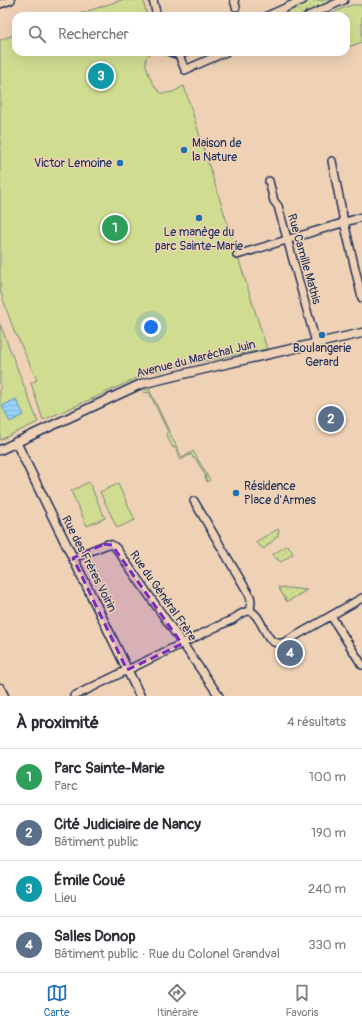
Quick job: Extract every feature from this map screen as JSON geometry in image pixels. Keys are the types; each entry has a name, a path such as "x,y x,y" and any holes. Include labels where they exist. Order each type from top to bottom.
{"street":[{"path":"0,4 11,0"},
{"path":"153,0 156,12"},
{"path":"276,12 303,0"},
{"path":"317,12 344,0"},
{"path":"179,56 186,70 217,56"},
{"path":"332,161 344,222 362,298"},
{"name":"Rue Camille Mathis","path":"269,181 288,239 316,343"},
{"path":"238,255 362,216"},
{"name":"Avenue du Maréchal Juin","path":"0,450 141,384 362,333"},
{"name":"Rue des Frères Voirin","path":"16,442 140,696"},
{"path":"194,501 250,596 250,611"},
{"name":"Rue du Général Frère","path":"73,558 104,544 112,545 116,548 219,696"},
{"path":"74,696 233,619 246,611 256,614 270,639 274,642 280,643 285,642 362,598"},
{"path":"331,616 362,665"},
{"path":"0,688 4,696"}],"highlighted area":[{"path":"104,544 112,545 182,644 127,670 73,558"}],"green space":[{"path":"121,0 143,0 146,12 85,12"},
{"path":"310,0 334,0 308,12 284,12"},
{"path":"352,5 362,5 362,42 350,46 350,12 334,12"},
{"path":"12,36 12,56 148,56 146,58 146,63 148,72 158,91 161,93 171,93 184,86 267,349 183,365 156,372 144,373 141,377 43,420 31,383 37,380 15,334 0,290 0,40"},
{"path":"0,324 38,422 0,440"},
{"path":"149,389 182,458 193,451 210,480 207,482 206,476 191,454 181,460 175,447 173,448 166,434 168,432 149,392 144,393 143,390"},
{"path":"89,482 105,518 87,526 71,491"},
{"path":"118,484 135,520 117,528 100,492"},
{"path":"278,529 278,536 264,549 255,542"},
{"path":"288,545 293,554 281,562 272,555"},
{"path":"278,587 307,590 287,602"}],"water":[{"path":"16,399 24,415 10,422 2,406"}],"place":[{"name":"Émile Coué","path":"101,76"},
{"name":"Maison de la Nature","path":"184,150"},
{"name":"Victor Lemoine","path":"120,163"},
{"name":"Le manège du parc Sainte-Marie","path":"199,218"},
{"name":"Parc Sainte-Marie","path":"115,228"},
{"name":"Boulangerie Gerard","path":"322,335"},
{"name":"Cité Judiciaire de Nancy","path":"331,419"},
{"name":"Résidence Place d'Armes","path":"236,493"},
{"name":"Salles Donop","path":"290,653"}]}
